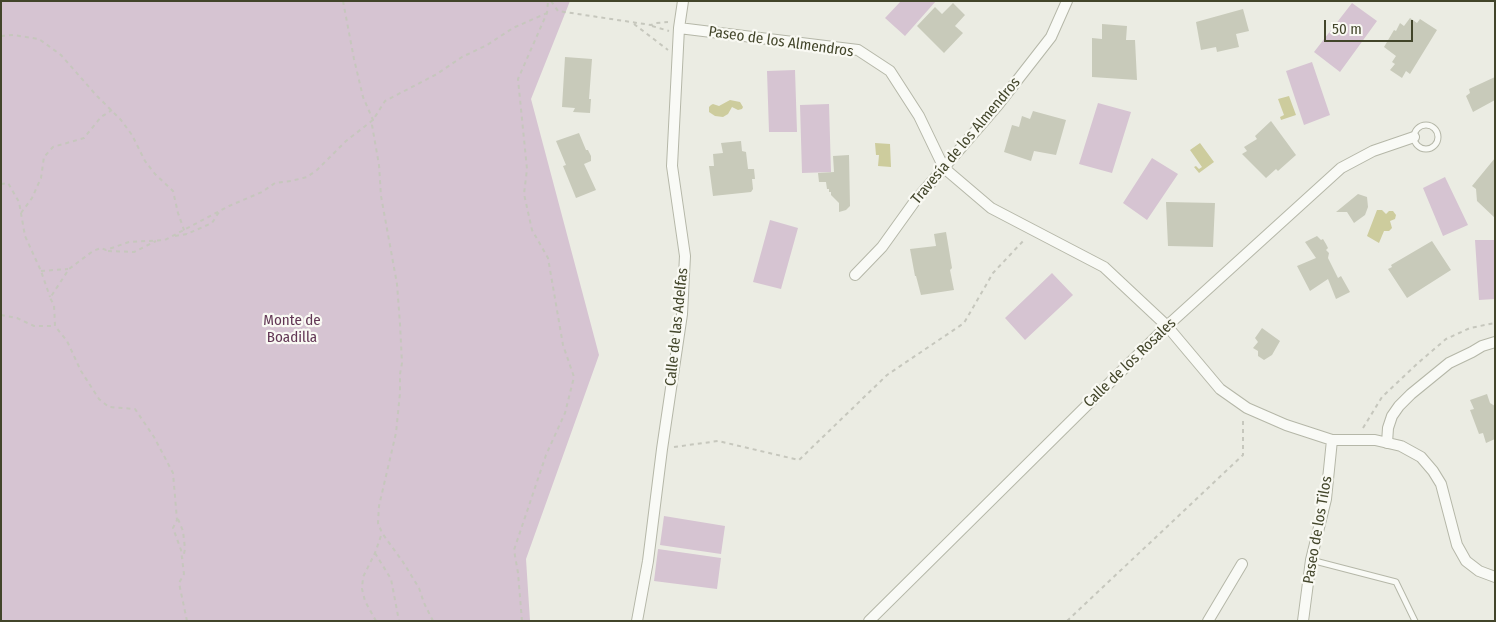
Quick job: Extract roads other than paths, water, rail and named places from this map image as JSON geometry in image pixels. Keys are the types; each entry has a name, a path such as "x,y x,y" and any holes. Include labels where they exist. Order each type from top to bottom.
{"street":[{"name":"Calle de las Adelfas","path":"637,621 648,561 682,314 685,256 672,166 679,27 684,1"},
{"name":"Travesía de los Almendros","path":"855,275 882,247 915,201 998,105 1051,37 1067,1"},
{"name":"Paseo de los Almendros","path":"679,27 858,50 890,71 920,116 944,168 991,208 1104,267 1167,326 1220,389 1243,405 1286,425 1332,440 1375,440 1401,446 1421,457 1441,484 1457,545 1466,561 1479,571 1495,577"},
{"name":"Calle de los Rosales","path":"869,621 1167,326 1341,168 1373,151 1414,138"},
{"path":"1387,443 1388,428 1392,416 1411,394 1449,363 1482,346 1495,342"},
{"name":"Paseo de los Tilos","path":"1303,621 1311,560 1326,499 1332,440"},
{"path":"1208,621 1242,564"}],"lane":[{"path":"1425,124 1434,127 1439,137 1434,147 1426,149 1417,145 1414,138 1418,127 1425,124"},
{"path":"1311,560 1396,582 1414,621"}],"park label":[{"name":"Monte de Boadilla","path":"292,330"}]}
